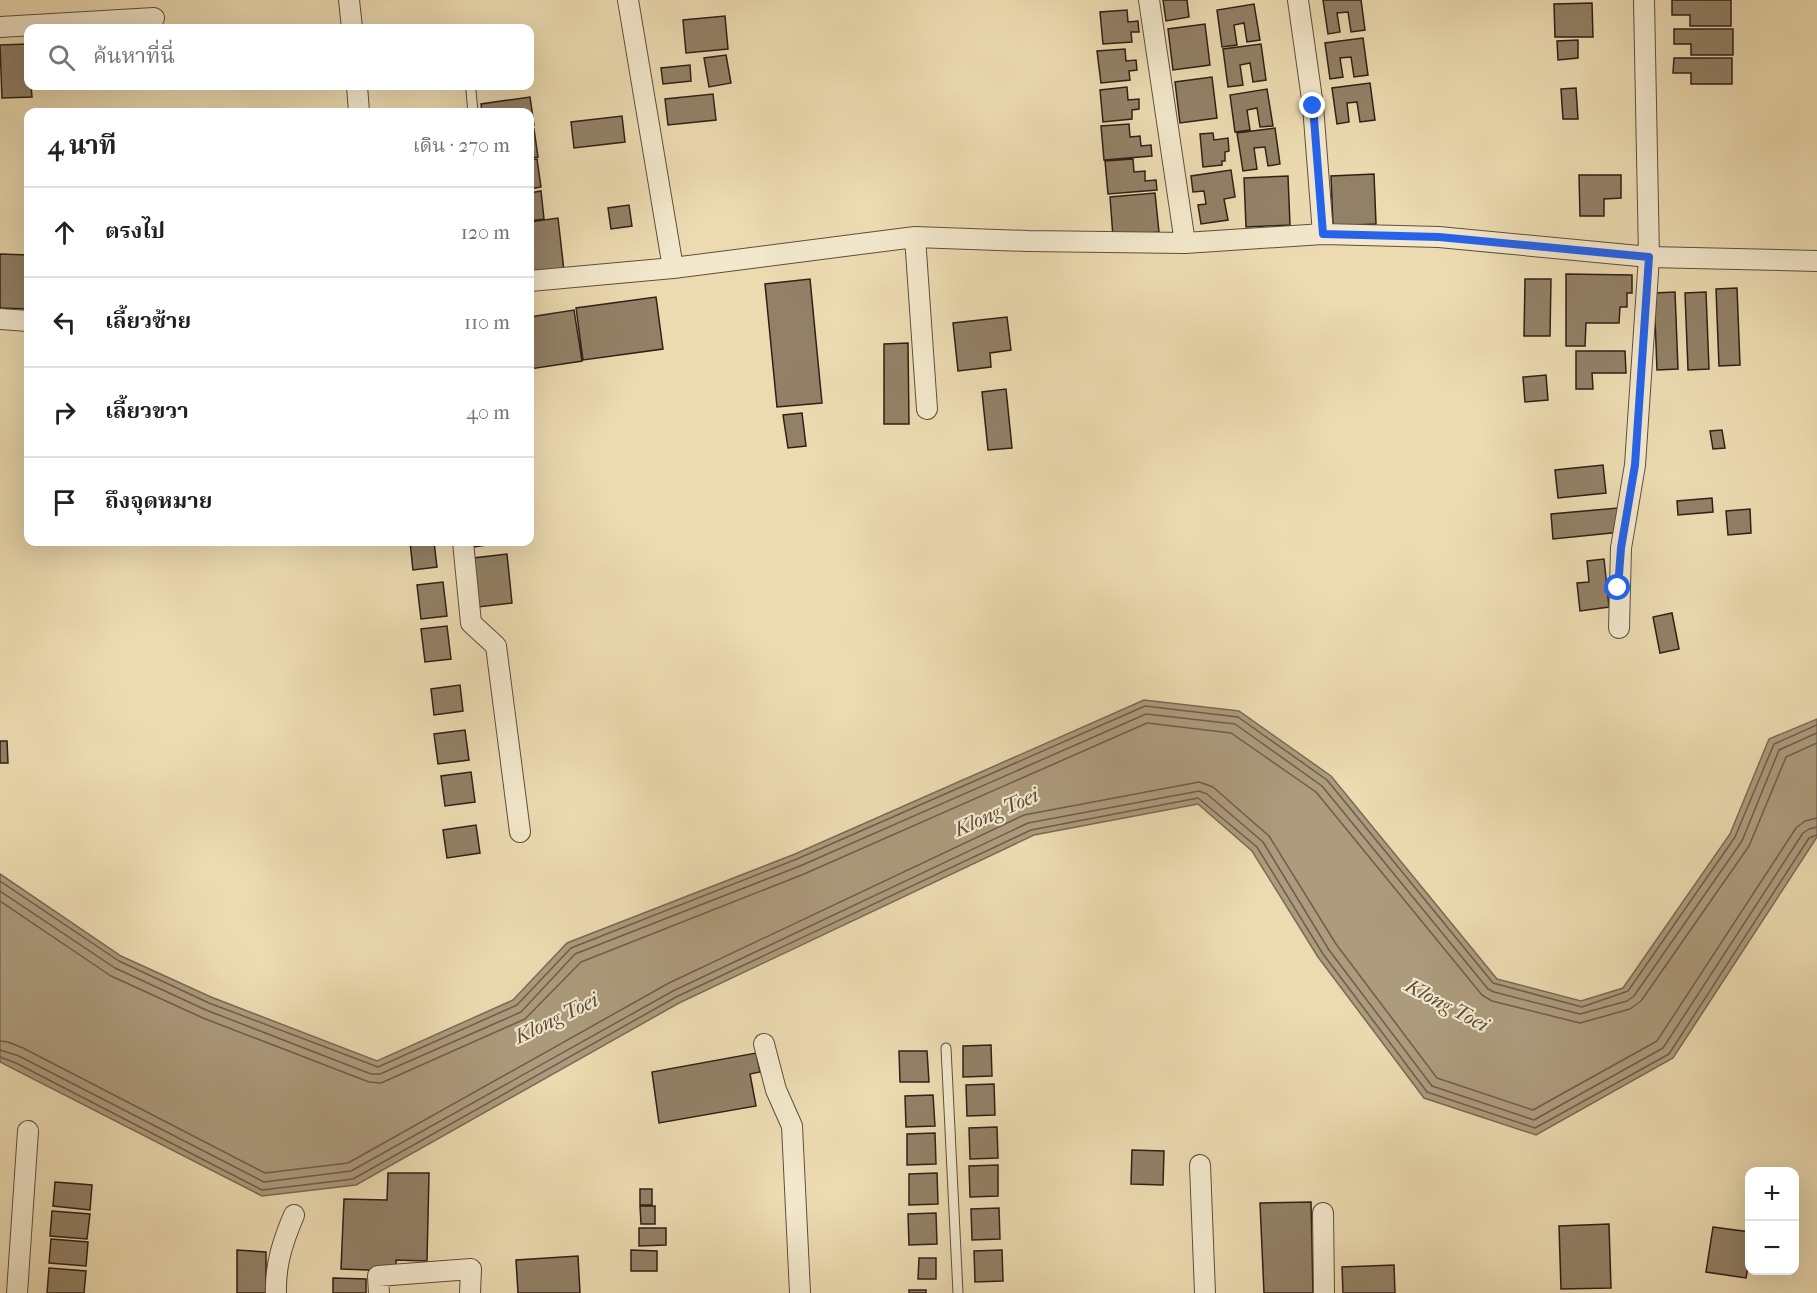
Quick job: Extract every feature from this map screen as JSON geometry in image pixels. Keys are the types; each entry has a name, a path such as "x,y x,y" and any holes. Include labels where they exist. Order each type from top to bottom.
{"street":[{"path":"349,0 352,24"},
{"path":"628,0 673,268"},
{"path":"1149,0 1185,243"},
{"path":"1298,0 1313,106 1323,234"},
{"path":"1619,628 1621,548 1635,465 1649,257 1644,0"},
{"path":"51,24 154,18"},
{"path":"0,27 24,26"},
{"path":"357,90 359,108"},
{"path":"534,281 673,268 915,237 1185,243 1323,234 1439,237 1649,257 1817,261"},
{"path":"915,237 927,409"},
{"path":"0,319 24,321"},
{"path":"462,546 471,623 496,646 520,832"},
{"path":"764,1044 776,1090 792,1126 800,1293"},
{"path":"17,1293 28,1131"},
{"path":"1200,1165 1205,1293"},
{"path":"1323,1213 1324,1293"},
{"path":"276,1293 282,1244 294,1215"},
{"path":"379,1293 378,1276 471,1269 471,1293"}],"lane":[{"path":"471,91 473,108"},
{"path":"946,1048 958,1293"}],"water":[{"name":"Klong Toei","path":"1144,700 1239,711 1331,776 1497,979 1581,1001 1623,988 1730,834 1769,739 1817,719 1817,837 1673,1058 1536,1135 1424,1098 1318,957 1252,851 1198,804 1034,835 679,1003 356,1185 262,1196 0,1062 0,874 121,956 211,997 377,1061 513,1000 567,943 795,854"}],"building":[{"path":"1163,0 1187,0 1189,17 1166,21"},
{"path":"1323,0 1361,0 1365,30 1351,32 1348,12 1337,13 1340,32 1328,34"},
{"path":"1672,0 1731,0 1731,26 1690,26 1690,15 1672,15"},
{"path":"1592,3 1593,37 1555,37 1554,4"},
{"path":"1254,4 1260,40 1247,42 1244,23 1234,25 1237,45 1222,47 1217,10"},
{"path":"1127,10 1128,22 1138,21 1139,32 1131,32 1132,42 1103,44 1100,12"},
{"path":"725,16 728,49 686,53 683,20"},
{"path":"1205,24 1210,65 1173,70 1168,29"},
{"path":"1674,29 1733,29 1733,55 1691,55 1691,44 1674,44"},
{"path":"1363,38 1368,75 1354,77 1351,57 1340,58 1343,77 1330,79 1325,43"},
{"path":"1578,40 1578,58 1558,60 1557,41"},
{"path":"24,44 24,90 31,90 32,97 2,98 0,45"},
{"path":"1261,44 1266,80 1253,82 1250,63 1240,65 1243,85 1228,87 1223,49"},
{"path":"1125,49 1126,61 1136,60 1137,70 1129,71 1130,80 1101,83 1097,51"},
{"path":"726,55 731,83 709,87 704,58"},
{"path":"1674,58 1732,58 1732,84 1691,84 1691,73 1673,73"},
{"path":"690,65 691,81 663,84 661,68"},
{"path":"1212,77 1217,118 1180,123 1175,82"},
{"path":"1370,83 1375,120 1360,122 1357,102 1347,103 1349,122 1337,124 1332,88"},
{"path":"1127,87 1128,100 1139,99 1139,109 1132,110 1132,119 1103,122 1100,90"},
{"path":"1576,88 1578,119 1563,119 1561,89"},
{"path":"1267,89 1273,126 1260,127 1257,108 1247,110 1250,130 1235,132 1230,95"},
{"path":"713,94 716,120 668,125 665,99"},
{"path":"530,97 532,108 482,108 481,104"},
{"path":"622,116 625,142 574,148 571,122"},
{"path":"1129,124 1130,137 1140,136 1141,146 1151,145 1152,156 1104,160 1101,126"},
{"path":"1275,128 1280,164 1268,166 1265,147 1254,148 1257,169 1243,171 1237,133"},
{"path":"534,129 538,157 534,158"},
{"path":"1213,133 1214,140 1228,138 1229,151 1225,152 1225,161 1222,161 1222,165 1203,167 1200,134"},
{"path":"534,159 537,159 541,187 534,188"},
{"path":"1133,159 1134,172 1145,171 1145,181 1156,180 1157,190 1108,194 1105,161"},
{"path":"1231,170 1235,197 1224,199 1228,220 1201,224 1198,205 1206,204 1204,191 1193,192 1191,176"},
{"path":"1374,174 1376,224 1333,226 1331,176"},
{"path":"1579,175 1621,175 1621,198 1604,199 1604,216 1580,216"},
{"path":"1288,176 1290,225 1246,227 1244,178"},
{"path":"541,191 544,219 534,220 534,192"},
{"path":"1155,193 1159,232 1113,237 1110,197"},
{"path":"629,205 632,226 611,229 608,208"},
{"path":"558,218 564,271 534,275 534,221"},
{"path":"0,254 24,255 24,309 0,308"},
{"path":"1566,274 1632,275 1632,293 1627,293 1627,307 1620,307 1619,323 1586,323 1585,346 1566,346"},
{"path":"810,279 822,403 777,407 765,284"},
{"path":"1525,279 1551,279 1550,336 1524,336"},
{"path":"1737,288 1740,365 1719,366 1716,289"},
{"path":"1675,292 1678,369 1657,370 1654,293"},
{"path":"1706,292 1709,369 1688,370 1685,293"},
{"path":"656,297 663,349 583,360 576,308"},
{"path":"574,310 582,361 534,368 534,316"},
{"path":"1007,317 1011,350 990,353 991,367 958,371 953,323"},
{"path":"908,343 909,424 884,424 884,344"},
{"path":"1576,351 1625,351 1626,373 1592,373 1593,389 1576,389"},
{"path":"1546,375 1548,400 1525,402 1523,377"},
{"path":"1006,389 1012,448 988,450 982,392"},
{"path":"802,413 806,446 788,448 783,415"},
{"path":"1722,430 1725,448 1713,449 1710,431"},
{"path":"1603,465 1606,493 1558,498 1555,470"},
{"path":"1712,498 1713,512 1678,515 1677,501"},
{"path":"1618,508 1621,532 1553,539 1551,514"},
{"path":"1750,509 1751,533 1728,535 1726,511"},
{"path":"410,546 434,546 437,567 413,570"},
{"path":"507,554 512,603 478,607 473,558"},
{"path":"1604,559 1609,607 1580,611 1577,583 1589,582 1587,561"},
{"path":"443,582 447,616 421,619 417,585"},
{"path":"1672,613 1679,649 1660,653 1653,617"},
{"path":"447,626 451,659 425,662 421,629"},
{"path":"460,685 463,711 434,715 431,689"},
{"path":"465,730 469,760 438,764 434,734"},
{"path":"0,741 7,741 8,763 0,763"},
{"path":"471,772 475,802 445,806 441,776"},
{"path":"476,825 480,853 447,858 443,830"},
{"path":"991,1045 992,1076 963,1077 963,1046"},
{"path":"899,1051 927,1051 929,1082 900,1082"},
{"path":"756,1053 760,1072 750,1074 756,1106 659,1123 652,1072"},
{"path":"994,1084 995,1115 967,1116 966,1085"},
{"path":"933,1095 935,1126 906,1127 905,1096"},
{"path":"997,1127 998,1158 970,1159 969,1128"},
{"path":"935,1133 936,1164 907,1165 907,1134"},
{"path":"1132,1150 1164,1151 1163,1185 1131,1184"},
{"path":"998,1165 998,1196 970,1197 969,1166"},
{"path":"388,1173 429,1173 427,1261 396,1260 396,1271 341,1269 344,1199 387,1200"},
{"path":"937,1173 938,1204 909,1205 909,1174"},
{"path":"55,1182 92,1185 90,1210 53,1206"},
{"path":"640,1189 652,1189 652,1205 640,1205"},
{"path":"1311,1202 1313,1293 1264,1293 1260,1203"},
{"path":"640,1206 655,1206 655,1224 641,1224"},
{"path":"999,1208 1000,1239 972,1240 971,1209"},
{"path":"52,1211 90,1214 87,1239 50,1236"},
{"path":"936,1213 937,1244 909,1245 908,1214"},
{"path":"1609,1224 1611,1288 1561,1289 1559,1226"},
{"path":"1713,1227 1745,1231 1746,1278 1706,1272"},
{"path":"639,1228 666,1228 666,1245 639,1246"},
{"path":"51,1239 88,1242 86,1266 49,1263"},
{"path":"237,1250 266,1252 266,1293 237,1293"},
{"path":"631,1250 657,1251 657,1271 631,1271"},
{"path":"1002,1250 1003,1281 975,1282 974,1251"},
{"path":"578,1256 580,1293 518,1293 516,1260"},
{"path":"919,1258 936,1258 936,1279 918,1279"},
{"path":"1394,1265 1395,1293 1343,1293 1342,1267"},
{"path":"49,1268 86,1271 84,1293 47,1293"},
{"path":"333,1278 366,1279 366,1293 333,1293"},
{"path":"909,1290 926,1290 926,1293 909,1293"}],"route":[{"path":"1313,106 1323,234 1439,237 1649,257 1635,465 1621,548 1618,588"}]}
